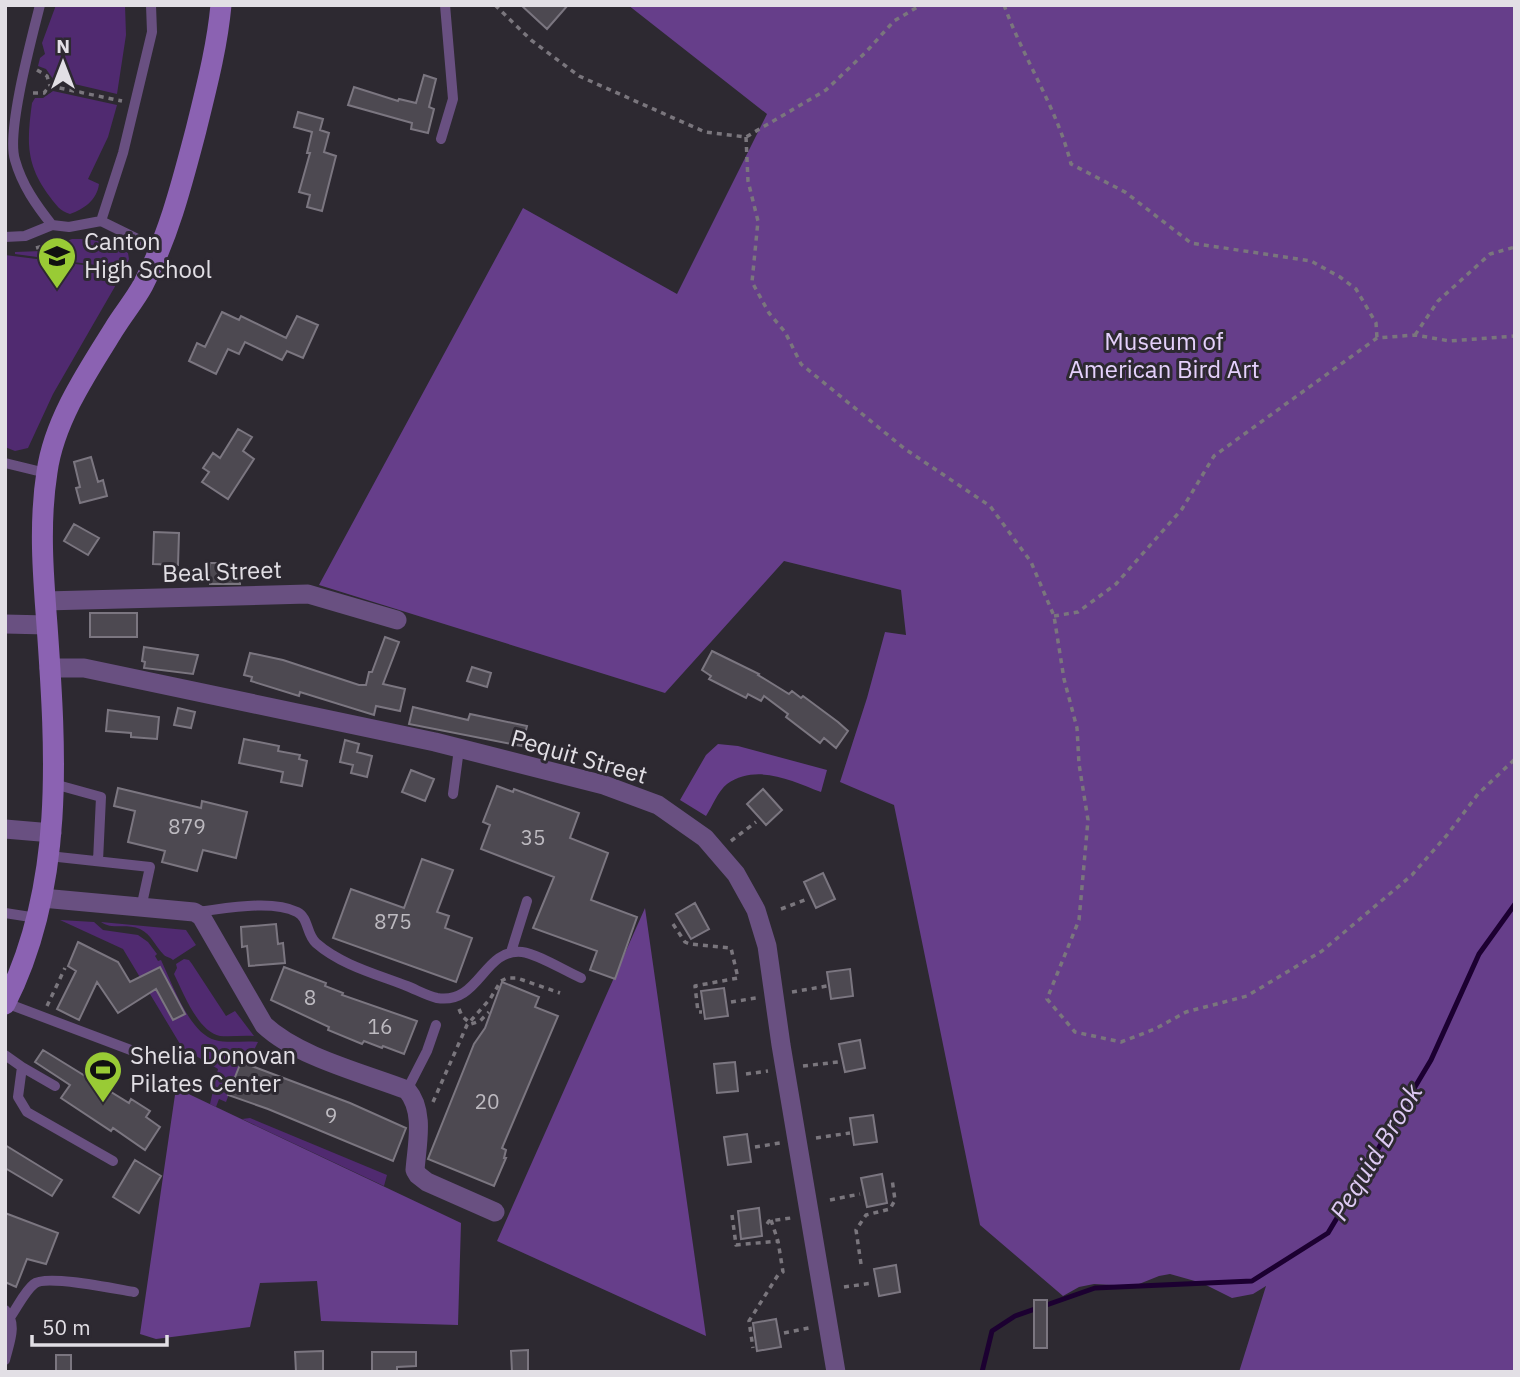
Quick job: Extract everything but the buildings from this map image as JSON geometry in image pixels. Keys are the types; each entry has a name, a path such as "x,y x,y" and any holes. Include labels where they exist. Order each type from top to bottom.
{"main road":[{"path":"5,1003 21,972 40,908 52,833 54,784 43,522 47,473 60,426 113,331 142,286 160,250 175,210 206,92 221,5"}],"street":[{"name":"Beal Street","path":"45,601 308,594 397,620"},
{"path":"5,624 47,625"},
{"name":"Pequit Street","path":"49,667 84,668 459,749 609,787 658,805 705,838 736,874 756,910 767,946 836,1372"},
{"path":"5,829 52,833"},
{"path":"40,908 141,908 194,912 205,920 264,1025 277,1038 407,1090 413,1098 417,1112 415,1170 418,1175 427,1182 495,1212"}],"lane":[{"path":"40,5 9,159 31,200 52,225"},
{"path":"101,221 123,153 152,32 151,5"},
{"path":"440,139 453,99 445,5"},
{"path":"5,237 25,236 52,225 69,227 101,221 160,250"},
{"path":"5,463 47,473"},
{"path":"453,794 459,749"},
{"path":"54,784 100,797 98,861"},
{"path":"49,856 150,867 141,908"},
{"path":"511,952 527,901"},
{"path":"194,912 278,907 298,913 305,920 311,939 324,950 345,962 438,998 456,997 474,986 487,968 499,957 511,952 525,952 581,978"},
{"path":"5,913 40,908"},
{"path":"5,1003 136,1052"},
{"path":"407,1090 427,1051 436,1025"},
{"path":"5,1055 55,1086"},
{"path":"22,1067 18,1097 27,1112 113,1161"},
{"path":"5,1360 13,1324 8,1313 33,1284 57,1280 134,1292"}],"path":[{"path":"495,5 531,40 579,76 705,132 746,137 826,90 866,52 894,20 921,5"},
{"path":"1004,5 1014,33 1064,137 1071,164 1125,192 1191,243 1311,261 1340,277 1356,289 1376,323 1377,338"},
{"path":"26,67 43,72 50,86"},
{"path":"50,86 135,103"},
{"path":"21,91 44,93 50,86"},
{"path":"746,137 748,181 758,221 752,282 769,313 785,332 801,364 905,449 990,506 1031,562 1054,616 1064,679 1077,728 1079,764 1088,820 1079,920 1047,999 1075,1032 1121,1042 1155,1029 1186,1012 1247,996 1322,951 1412,875 1478,794 1515,760"},
{"path":"26,249 51,246 64,240"},
{"path":"1415,335 1438,300 1490,254 1515,247"},
{"path":"1054,616 1078,612 1116,584 1182,509 1214,456 1377,338 1415,335 1450,341 1515,336"},
{"path":"731,841 756,822"},
{"path":"781,909 805,900"},
{"path":"673,924 685,942 731,948 737,978 695,986 698,1012 702,1012"},
{"path":"41,1017 65,968"},
{"path":"429,1111 468,1024 490,999 501,981 517,978 561,993"},
{"path":"731,1002 827,986"},
{"path":"456,997 459,1010 468,1024 475,1025 489,1012"},
{"path":"861,1264 857,1226 866,1215 890,1209 895,1200 892,1179"},
{"path":"830,1200 860,1194"},
{"path":"732,1216 736,1245 778,1241"},
{"path":"753,1348 749,1321 778,1275 783,1272 778,1241 769,1222 797,1217"},
{"path":"844,1287 873,1283"},
{"path":"784,1332 814,1327"}],"shaded area":[{"path":"56,5 125,5 126,35 117,94 53,79 46,69 38,66 40,58 45,54 42,43"},
{"path":"53,91 117,105 108,137 88,179 99,184 96,195 85,207 70,214 58,207 42,185 30,152 32,103 35,98 43,98"},
{"path":"72,239 102,242 121,249 128,253 125,269 15,254 41,251"},
{"path":"5,255 107,268 121,276 53,394 28,448 15,451 5,447"},
{"path":"60,920 94,922 103,930 138,935 148,942 157,954 155,956 158,961 161,960 182,1006 197,1028 215,1040 258,1042 247,1064 241,1062 226,1102 219,1099 216,1107 210,1104 218,1069 180,1044 123,949","holes":["160,967 178,1002 167,1009 148,973"]},
{"path":"101,922 186,930 196,945 173,960 164,955 144,931 109,926"},
{"path":"184,959 192,964 226,1016 235,1011 254,1036 220,1036 205,1027 192,1010 174,974 176,964"},
{"path":"250,1118 387,1175 384,1186 242,1119"}],"green space":[{"name":"Museum of American Bird Art","path":"628,5 1515,5 1515,1372 1239,1372 1266,1286 1253,1294 1232,1298 1202,1283 1170,1274 1134,1286 1094,1284 1079,1287 1063,1296 980,1225 894,805 840,782 885,632 906,635 901,590 784,561 665,693 319,585 523,208 677,294 767,114"},
{"path":"718,744 738,746 827,770 821,792 774,776 750,775 727,784 706,816 680,800 706,755"},
{"path":"645,908 706,1336 497,1241"},
{"path":"176,1088 461,1223 458,1325 321,1321 317,1281 260,1283 250,1327 156,1339 140,1334"}],"waterway":[{"name":"Pequid Brook","path":"982,1372 992,1331 1015,1316 1095,1288 1252,1281 1328,1233 1431,1060 1479,954 1515,904"}],"place":[{"name":"Canton High School","path":"57,290"},
{"name":"Shelia Donovan Pilates Center","path":"103,1104"}]}
